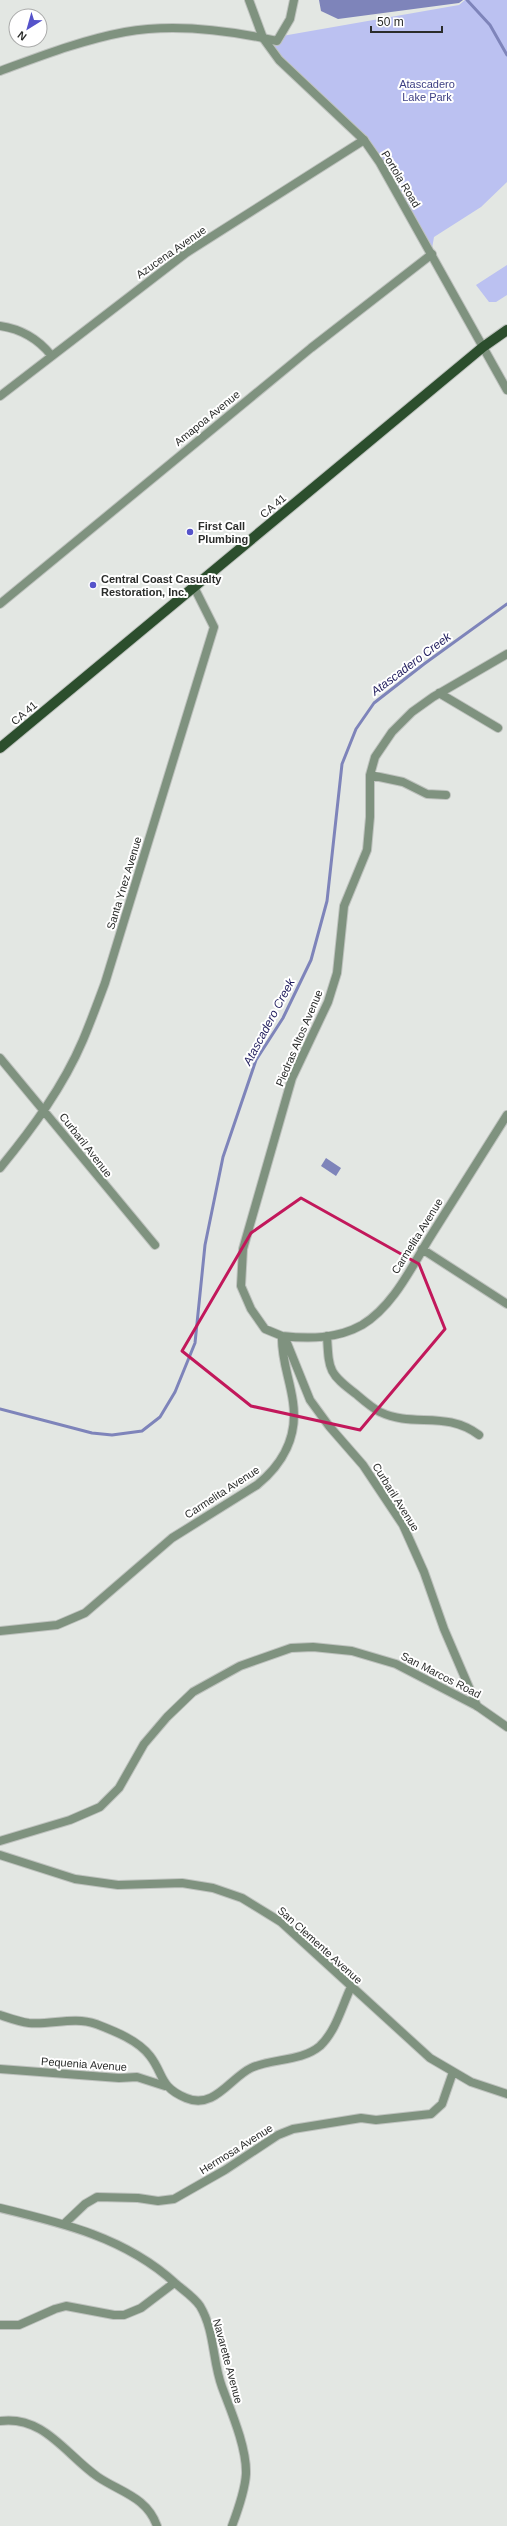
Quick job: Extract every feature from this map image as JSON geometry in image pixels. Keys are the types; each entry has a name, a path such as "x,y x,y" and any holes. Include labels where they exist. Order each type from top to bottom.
{"main road":[{"name":"CA 41","path":"0,748 483,347 507,330"}],"street":[{"name":"Portola Road","path":"249,0 263,38 279,60 364,140 380,163 507,390"},
{"path":"0,71 86,41 150,29 195,28 277,41 290,19 294,0"},
{"name":"Azucena Avenue","path":"0,396 51,355 186,253 364,140"},
{"name":"Amapoa Avenue","path":"0,604 305,353 432,254"},
{"path":"0,326 22,332 33,338 51,355"},
{"name":"Santa Ynez Avenue","path":"0,1168 27,1136 64,1079 83,1040 105,983 214,627 194,587"},
{"name":"Piedras Altos Avenue","path":"282,1336 265,1328 251,1309 241,1286 243,1249 292,1078 328,1002 337,973 344,906 367,850 370,817 370,775 375,757 392,732 412,712 439,693 507,654"},
{"path":"439,693 498,728"},
{"path":"370,775 403,782 427,794 446,795"},
{"name":"Curbaril Avenue","path":"0,1058 155,1245"},
{"name":"Carmelita Avenue","path":"0,1631 57,1625 85,1613 172,1538 257,1485 268,1476 284,1455 295,1425 293,1402 281,1353 282,1336 304,1338 327,1336 354,1328 372,1318 396,1290 506,1119"},
{"path":"422,1249 507,1304"},
{"name":"Curbaril Avenue","path":"282,1336 291,1350 310,1400 329,1426 363,1465 403,1525 424,1572 442,1622 477,1706"},
{"path":"327,1336 328,1366 336,1380 380,1412 400,1418 444,1421 466,1425 479,1435"},
{"name":"San Marcos Road","path":"0,1841 70,1820 100,1807 119,1788 144,1744 167,1717 193,1692 240,1666 291,1648 313,1647 352,1651 382,1659 413,1671 477,1706 507,1727"},
{"name":"San Clemente Avenue","path":"0,1855 14,1858 54,1874 96,1883 182,1883 228,1892 256,1904 282,1922 430,2058 471,2082 507,2094"},
{"name":"Pequenia Avenue","path":"0,2070 119,2078 137,2077 165,2086 186,2099 204,2100 221,2093 250,2068 309,2052 326,2040 351,1987"},
{"path":"0,2015 29,2022 76,2020 94,2023 130,2039 150,2056 165,2086"},
{"name":"Hermosa Avenue","path":"65,2223 85,2204 97,2197 138,2198 158,2201 174,2199 225,2170 278,2135 293,2129 361,2118 376,2120 432,2114 442,2104 453,2072"},
{"name":"Navarette Avenue","path":"0,2208 65,2223 112,2241 156,2266 199,2304 211,2332 220,2382 244,2458 245,2479 232,2526"},
{"path":"0,2325 19,2325 55,2309 66,2306 114,2315 124,2315 141,2308 174,2282"},
{"path":"0,2421 24,2422 55,2438 98,2476 141,2501 149,2510 157,2526"}],"highlighted area":[{"path":"301,1198 419,1264 445,1329 360,1430 251,1406 182,1351 251,1233"}],"green space":[{"name":"Atascadero Lake Park","path":"465,0 507,0 507,182 481,207 434,237 431,254 364,138 301,82 265,39 459,5"},
{"path":"507,265 507,295 496,302 489,302 476,285"}],"shaded area":[{"path":"319,0 463,0 459,3 338,19 321,11"},
{"path":"326,1158 341,1168 336,1176 321,1166"}],"waterway":[{"path":"467,0 490,25 507,55"},
{"name":"Atascadero Creek","path":"0,1409 92,1433 112,1435 142,1431 160,1417 175,1392 195,1343 205,1245 223,1157 256,1060 283,1018 311,960 327,901 342,764 356,729 374,703 424,664 507,604"}],"place":[{"name":"First Call Plumbing","path":"190,532"},
{"name":"Central Coast Casualty Restoration, Inc.","path":"93,585"}]}
